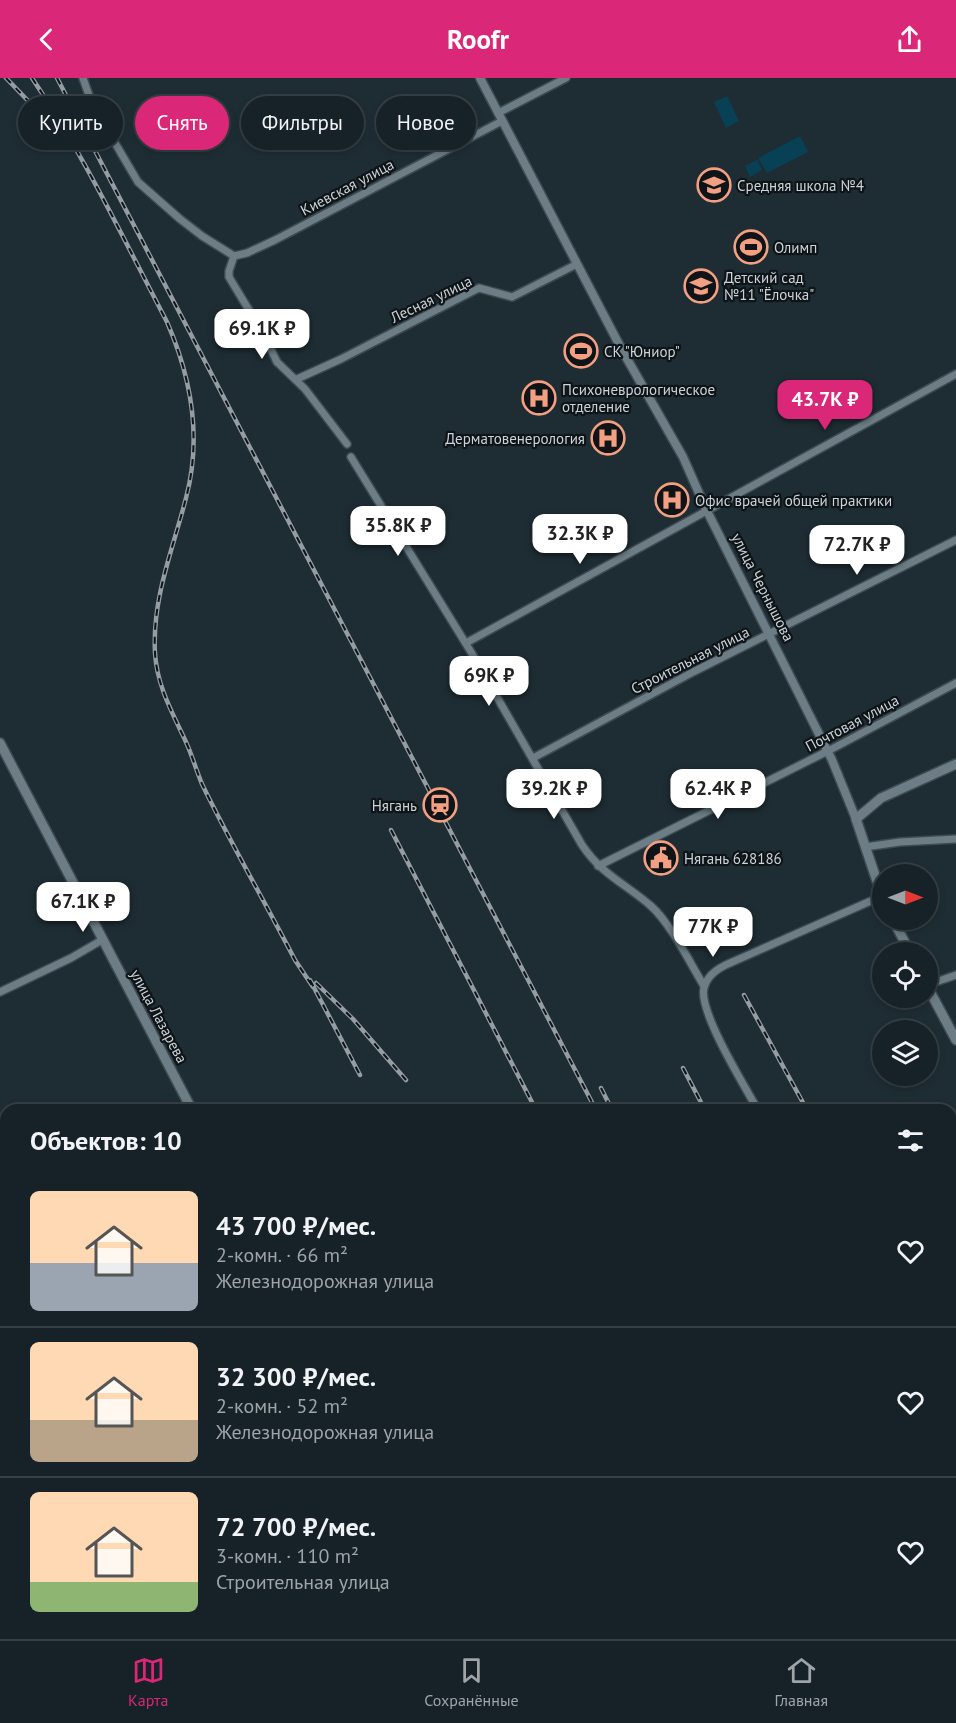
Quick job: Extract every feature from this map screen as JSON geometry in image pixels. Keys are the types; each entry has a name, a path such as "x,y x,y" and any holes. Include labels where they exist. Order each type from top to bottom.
{"main road":[{"name":"улица Лазарева","path":"0,743 189,1104"},
{"path":"856,819 881,798 956,764"},
{"name":"улица Чернышова","path":"856,819 872,867"},
{"path":"938,1006 956,1040"}],"street":[{"path":"83,78 92,104 138,182 202,236 234,256 229,271 232,284 264,335 277,362 297,379 347,444"},
{"name":"улица Чернышова","path":"480,78 646,394 676,443 706,509 828,751 856,819"},
{"name":"Киевская улица","path":"234,256 248,253 275,240 500,117 566,78"},
{"name":"Лесная улица","path":"297,379 480,288 512,297 577,264"},
{"path":"466,643 706,509 956,374"},
{"path":"351,457 466,643 582,845 598,866 651,906 663,921 704,987 708,1015 755,1104"},
{"name":"Строительная улица","path":"533,758 693,672 956,540"},
{"name":"Почтовая улица","path":"598,866 828,751 956,683"},
{"path":"865,847 900,842 956,839"},
{"path":"704,987 713,973 729,963 872,900"},
{"path":"0,992 71,958 102,940"},
{"path":"938,981 956,975"}],"shaded area":[{"path":"727,96 739,121 726,128 714,102"},
{"path":"800,136 808,152 767,173 758,158"},
{"path":"757,160 762,170 750,177 745,166"}],"railway":[{"path":"6,78 23,96"},
{"path":"32,78 69,137 103,198 167,322 182,364 192,408 193,453 186,498 160,593 155,633 156,665 166,699 202,784 295,960 313,987"},
{"path":"57,78 593,1104"},
{"path":"391,830 533,1104"},
{"path":"310,980 360,1075"},
{"path":"316,983 353,1019 406,1080"},
{"path":"744,995 804,1104"},
{"path":"683,1068 702,1104"},
{"path":"601,1088 609,1104"}],"place":[{"name":"Средняя школа №4","path":"714,185"},
{"name":"Олимп","path":"751,247"},
{"name":"Детский сад №11 \"Ёлочка\"","path":"701,286"},
{"name":"СК \"Юниор\"","path":"581,351"},
{"name":"Психоневрологическое отделение","path":"539,398"},
{"name":"Дерматовенерология","path":"608,438"},
{"name":"Офис врачей общей практики","path":"672,500"},
{"name":"Нягань","path":"440,805"},
{"name":"Нягань 628186","path":"661,858"}]}
